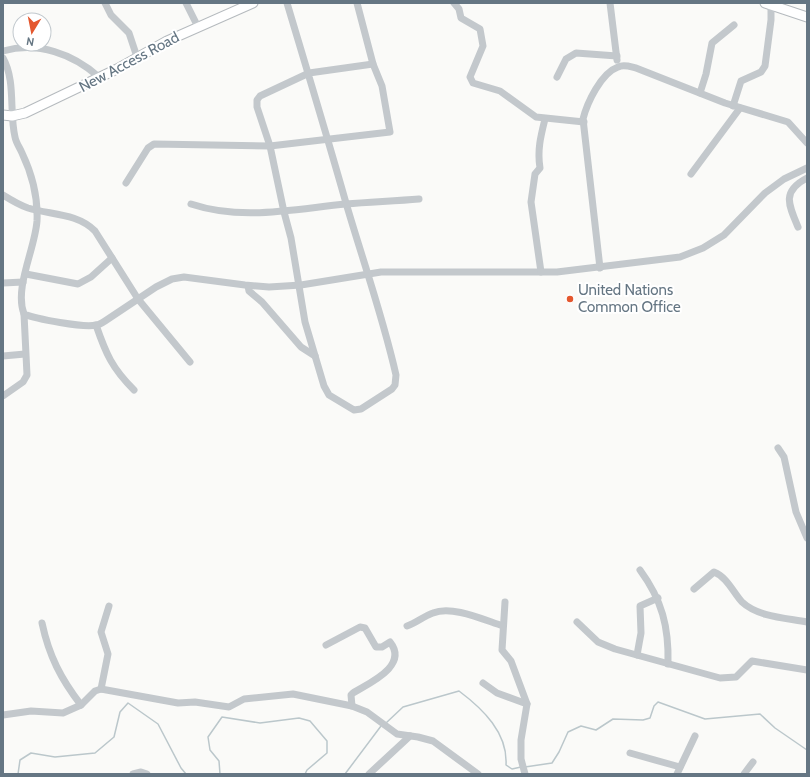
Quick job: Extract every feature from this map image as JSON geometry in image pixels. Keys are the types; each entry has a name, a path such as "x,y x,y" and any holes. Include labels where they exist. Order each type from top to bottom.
{"main road":[{"name":"New Access Road","path":"7,116 26,114 137,56 198,27 254,3"},
{"path":"769,4 807,17"}],"street":[{"path":"105,3 110,15 129,33 137,56"},
{"path":"186,3 198,27"},
{"path":"287,3 309,73 346,204 369,274 396,375 395,385 392,389 361,409 354,410 329,395 324,386 306,322 301,286 291,238 270,146 258,115 257,100 260,96 309,73 373,64"},
{"path":"126,183 148,148 154,144 270,146 390,132 382,86 373,64 357,3"},
{"path":"454,3 459,9 461,18 480,29 483,46 470,76 470,80 478,85 500,91 531,115 545,119 584,122"},
{"path":"610,3 618,66"},
{"path":"691,174 736,107 741,81 761,72 765,66 771,20 769,4"},
{"path":"700,94 706,74 712,43 734,25"},
{"path":"3,51 20,48 51,50 65,55 88,68 99,77"},
{"path":"557,77 566,60 576,53 617,56"},
{"path":"3,58 9,79 7,116 32,180 37,210 34,239 23,282 22,304 24,314 26,379 3,396"},
{"path":"600,268 584,122 589,99 609,73 618,66 636,68 736,107 788,122 807,143"},
{"path":"541,272 531,202 535,174 540,168 538,157 539,142 545,119"},
{"path":"24,314 33,318 86,326 96,326 115,316 138,299 172,279 184,277 248,286 301,286 395,271 541,272 600,268 680,257 702,248 724,235 765,193 784,179 807,168"},
{"path":"798,227 790,206 792,189 796,184 807,178"},
{"path":"3,195 19,204 37,210 72,217 87,223 95,231 138,299 190,362"},
{"path":"192,204 225,213 284,212 346,204 419,199"},
{"path":"26,274 70,284 78,284 91,277 112,258"},
{"path":"3,283 23,282"},
{"path":"248,286 249,291 262,302 301,346 315,356"},
{"path":"96,326 110,362 119,375 134,390"},
{"path":"3,356 25,354"},
{"path":"778,448 784,457 796,512 807,538"},
{"path":"640,570 658,598 668,635 668,664"},
{"path":"694,589 714,572 722,577 742,602 750,608 759,612 807,622"},
{"path":"637,655 641,633 640,606 658,598"},
{"path":"505,602 502,650 511,661 527,704 521,740 521,759 525,774"},
{"path":"101,689 108,654 101,632 109,606"},
{"path":"407,626 433,612 443,610 455,611 503,626"},
{"path":"577,622 598,642 637,655 720,678 736,676 752,661 807,670"},
{"path":"42,623 50,654 58,672 81,705"},
{"path":"326,645 360,627 365,628 376,647 382,647 390,642 392,644 395,654 392,666 379,677 351,695 352,706"},
{"path":"483,683 497,693 527,704"},
{"path":"3,713 31,711 63,713 81,705 95,691 101,689 178,703 195,702 229,706 244,699 293,694 352,706 367,712 397,734 433,741 478,774"},
{"path":"369,774 410,736"},
{"path":"630,752 679,771 695,736"},
{"path":"744,774 753,762"},
{"path":"133,774 141,772 147,774"}],"waterway":[{"path":"386,723 403,707 459,691 485,714 498,732 506,753 506,765 512,769 521,767"},
{"path":"525,767 552,763 568,732 581,726 596,730 613,719 643,720 650,718 654,706 658,702 705,719 760,714 775,728 807,750"},
{"path":"18,774 20,760 31,753 55,757 95,753 114,737 120,712 128,703 158,724 181,768 186,774"},
{"path":"220,774 219,761 210,750 208,737 222,717 260,723 299,718 310,721 327,741 327,753 307,770 305,774"},
{"path":"345,774 381,726"}],"place":[{"name":"United Nations Common Office","path":"570,299"}]}
